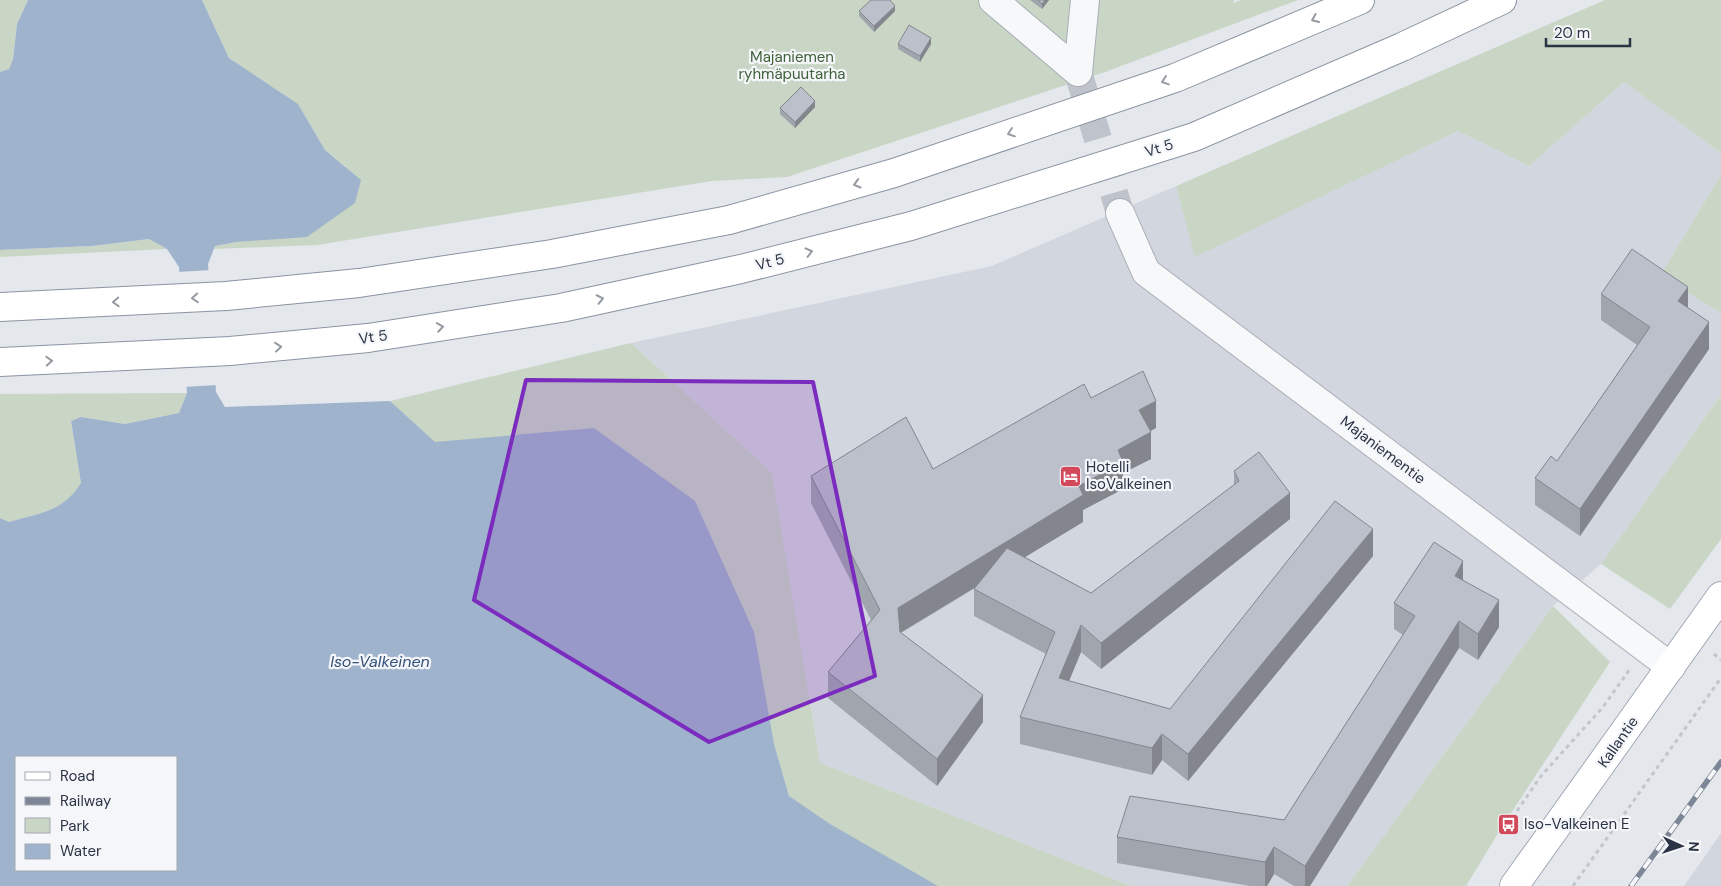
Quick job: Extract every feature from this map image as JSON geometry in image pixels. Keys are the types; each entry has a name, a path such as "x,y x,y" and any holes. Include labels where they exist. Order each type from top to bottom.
{"main road":[{"path":"0,307 226,296 359,283 532,257 729,220 894,173 1175,78 1360,0"},
{"name":"Vt 5","path":"0,362 230,351 368,338 561,308 741,269 911,226 1194,137 1402,47 1502,0"},
{"name":"Kallantie","path":"1514,886 1721,596"}],"lane":[{"path":"993,0 1078,72 1085,0"},
{"name":"Majaniementie","path":"1120,213 1146,272 1671,667"}],"path":[{"path":"1573,886 1721,678"}],"highlighted area":[{"path":"526,380 813,382 875,676 709,742 474,600"}],"shaded area":[{"path":"1624,82 1721,153 1721,175 1660,276 1721,313 1721,395 1601,564 1553,606 1347,886 1131,886 820,763 772,473 631,343 992,266 1176,186 1195,256 1458,131 1529,166"},
{"path":"1721,833 1721,886 1684,886"}],"green space":[{"path":"0,0 28,0 17,24 13,59 9,69 0,72"},
{"name":"Majaniemen ryhmäpuutarha","path":"202,0 1234,0 1233,3 1241,0 1298,0 1105,72 787,177 712,181 317,245 214,249 215,246 236,242 346,167 325,150 298,104 229,58"},
{"path":"1605,0 1721,0 1721,153 1624,82 1529,166 1458,131 1195,257 1176,186"},
{"path":"1721,175 1721,313 1660,276"},
{"path":"149,239 167,249 0,257 0,250 92,246"},
{"path":"631,343 772,473 820,763 1131,886 794,886 789,796 774,745 626,640 390,401"},
{"path":"187,393 179,413 125,424 81,417 71,421 81,483 74,493 50,510 9,522 0,518 0,394"},
{"path":"1721,395 1721,539 1670,609 1601,564"},
{"path":"1553,606 1610,662 1500,830 1466,886 1347,886"}],"water":[{"name":"Iso-Valkeinen","path":"28,0 202,0 229,58 298,104 325,150 361,180 355,203 307,237 236,242 215,246 208,264 216,392 225,407 390,401 435,442 594,428 695,501 754,632 774,744 789,796 830,824 938,886 0,886 0,518 9,522 50,510 74,493 81,483 71,421 81,417 125,424 179,413 187,393 179,267 167,249 149,239 92,246 0,250 0,72 9,69 13,59 17,24"}],"pier":[{"path":"211,270 218,385 184,387 177,272"}],"building":[{"path":"871,0 890,0 895,6 874,26 859,11"},
{"path":"909,25 931,38 920,56 898,44"},
{"path":"801,87 815,101 795,122 780,108"},
{"path":"1632,249 1688,287 1678,301 1709,322 1580,509 1535,478 1551,456 1557,461 1650,327 1601,294"},
{"path":"1143,371 1156,401 1139,410 1151,432 1118,450 1123,462 1079,486 1083,495 898,608 900,632 983,695 937,759 828,672 880,610 811,476 906,417 933,469 1084,384 1091,398"},
{"path":"1259,452 1290,493 1101,643 1081,625 1059,678 1170,709 1335,501 1373,529 1188,754 1162,734 1152,748 1020,717 1055,632 974,589 1007,548 1091,593 1239,481 1234,471"},
{"path":"1434,542 1463,561 1455,576 1499,600 1478,634 1459,621 1305,866 1274,847 1265,862 1117,837 1130,796 1284,820 1415,616 1394,603"}],"tunnel":[{"path":"1078,72 1120,213"}],"railway":[{"path":"1631,886 1721,762"}],"place":[{"name":"Hotelli IsoValkeinen","path":"1070,476"},
{"name":"Iso-Valkeinen E","path":"1508,824"}]}
